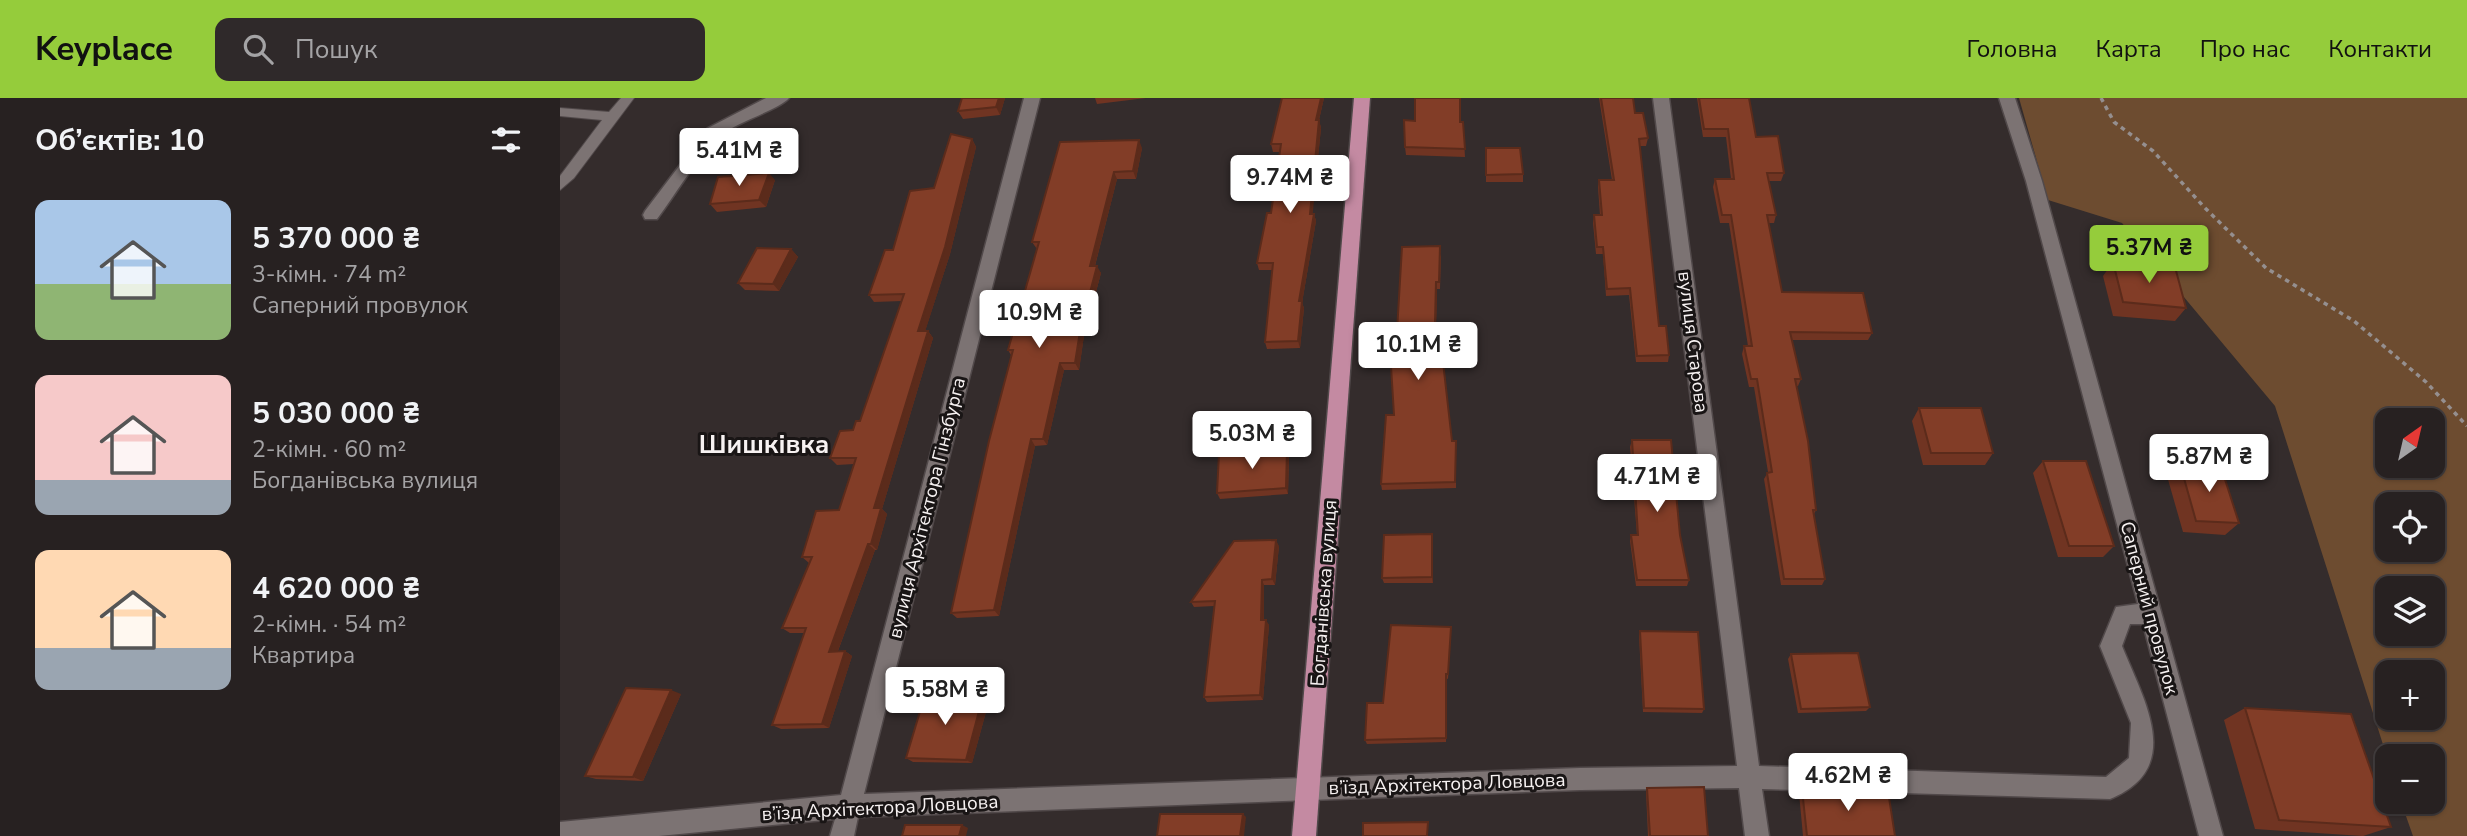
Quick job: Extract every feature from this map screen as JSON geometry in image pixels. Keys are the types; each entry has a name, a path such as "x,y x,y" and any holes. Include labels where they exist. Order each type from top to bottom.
{"main road":[{"name":"Богданівська вулиця","path":"1304,836 1362,98"}],"street":[{"path":"651,215 714,132 762,105 781,98"},
{"name":"вулиця Архітектора Гінзбурга","path":"842,836 1032,98"},
{"name":"вулиця Старова","path":"1661,98 1757,836"},
{"name":"Саперний провулок","path":"2007,98 2034,181 2211,836"},
{"name":"в’їзд Архітектора Ловцова","path":"560,834 851,806 1580,779 1749,777 2110,788 2140,764 2142,723 2110,646 2123,614 2151,614"}],"lane":[{"path":"560,185 578,167 610,116 628,98"},
{"path":"560,113 610,116"}],"path":[{"path":"2101,98 2114,122 2153,151 2205,208 2266,268 2354,321 2426,382 2467,426"}],"shaded area":[{"path":"2019,98 2467,98 2467,836 2413,836 2405,814 2445,814 2445,744 2383,744 2378,730 2445,730 2445,660 2375,660 2375,719 2275,406 2122,223 2048,200"}],"building":[{"path":"962,98 999,98 996,107 958,111"},
{"path":"1282,98 1321,98 1316,120 1319,120 1310,214 1314,214 1299,301 1302,301 1298,341 1265,342 1273,263 1257,263 1267,213 1271,213 1281,144 1271,144"},
{"path":"1415,98 1460,98 1460,122 1463,122 1465,149 1405,147 1404,120 1415,121"},
{"path":"1601,98 1633,98 1635,113 1643,113 1648,138 1639,139 1659,326 1666,326 1669,355 1637,356 1630,288 1607,289 1603,247 1597,247 1594,215 1602,215 1599,180 1614,180"},
{"path":"1699,98 1749,98 1756,137 1778,136 1784,173 1767,173 1776,215 1767,215 1782,292 1863,293 1872,333 1790,332 1801,379 1795,379 1808,441 1816,510 1813,510 1825,579 1784,579 1767,473 1772,472 1757,379 1751,379 1744,346 1752,346 1731,215 1722,215 1715,179 1734,179 1728,129 1704,129"},
{"path":"951,134 972,139 945,247 918,331 928,331 874,508 881,508 871,544 868,544 829,652 845,651 822,724 772,725 806,628 782,628 812,557 802,557 816,511 839,510 856,458 830,458 840,431 853,430 856,421 860,421 904,294 869,295 885,250 893,250 910,191 934,188"},
{"path":"1139,140 1133,171 1114,172 1090,266 1097,266 1088,300 1085,300 1075,363 1060,363 1043,439 1031,439 994,610 951,613 989,441 1013,350 1008,350 1039,242 1032,242 1060,142"},
{"path":"1486,148 1520,148 1523,174 1486,175"},
{"path":"769,173 759,200 710,204 718,177"},
{"path":"1440,246 1439,282 1436,282 1434,362 1443,362 1452,441 1456,441 1455,482 1381,484 1386,415 1394,415 1391,366 1395,365 1402,247"},
{"path":"757,248 791,249 773,284 738,283"},
{"path":"2113,262 2175,267 2186,308 2123,302"},
{"path":"1919,408 1981,408 1993,453 1931,453"},
{"path":"1632,440 1671,440 1680,535 1689,580 1637,580 1631,535 1638,535"},
{"path":"1287,449 1286,488 1217,493 1219,454"},
{"path":"2043,461 2086,461 2114,546 2069,546"},
{"path":"2180,464 2221,467 2239,523 2196,521"},
{"path":"1432,534 1432,577 1382,578 1384,535"},
{"path":"1276,540 1272,579 1262,580 1261,620 1266,620 1260,695 1204,697 1215,601 1191,602 1234,541"},
{"path":"1391,625 1451,627 1446,674 1446,738 1365,740 1367,703 1383,703"},
{"path":"1640,631 1698,632 1704,709 1644,708"},
{"path":"1858,653 1870,707 1801,709 1791,654"},
{"path":"626,688 671,690 633,777 585,776"},
{"path":"925,695 983,696 966,760 906,758"},
{"path":"2245,708 2351,714 2375,782 2375,814 2386,814 2391,827 2279,820"},
{"path":"1704,787 1708,836 1650,836 1647,788"},
{"path":"1802,789 1888,791 1895,836 1807,836"},
{"path":"1160,814 1243,814 1240,836 1157,836"},
{"path":"1428,822 1427,836 1363,836 1363,823"},
{"path":"905,825 962,825 959,836 902,836"}],"district":[{"name":"Шишківка","path":"764,444"}]}
